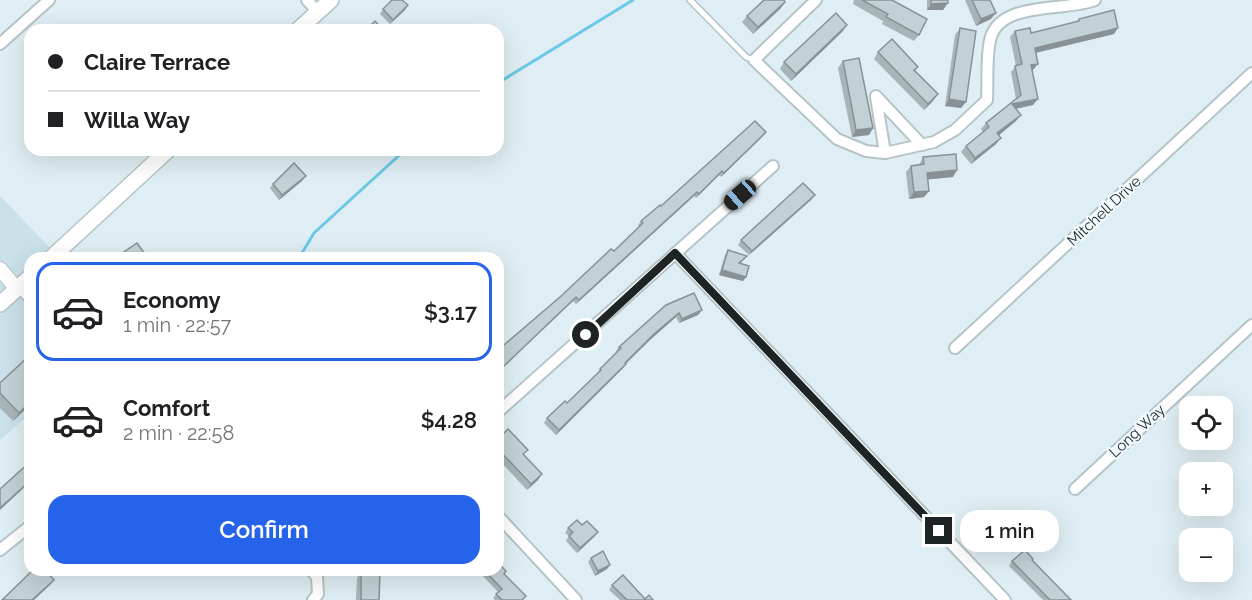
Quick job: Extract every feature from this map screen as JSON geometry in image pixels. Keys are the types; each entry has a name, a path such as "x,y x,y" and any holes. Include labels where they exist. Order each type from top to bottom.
{"main road":[{"path":"305,24 331,0"},
{"path":"58,252 162,156"},
{"path":"0,304 24,283"}],"street":[{"path":"0,44 50,0"},
{"path":"307,0 318,12"},
{"path":"816,0 754,60 837,139 866,151 885,153 934,142 956,130 987,100 990,39 999,22 1014,14 1095,0"},
{"name":"Mitchell Drive","path":"955,348 1252,73"},
{"path":"885,153 876,96 922,145"},
{"path":"504,407 773,166"},
{"path":"675,253 1005,600"},
{"path":"0,269 17,289"},
{"name":"Long Way","path":"1075,489 1252,325"},
{"path":"504,522 576,600"},
{"path":"0,550 24,531"},
{"path":"314,600 318,594 316,576"}],"lane":[{"path":"690,0 746,57 754,60"},
{"path":"17,289 24,296"}],"shaded area":[{"path":"0,196 54,252 24,252 24,419 0,440"}],"building":[{"path":"392,0 402,0 408,5 393,20 383,9"},
{"path":"764,0 784,0 785,2 758,27 747,16"},
{"path":"862,0 892,0 927,19 919,35 886,17 888,14"},
{"path":"931,0 948,0 948,3 931,4"},
{"path":"972,0 990,0 996,13 981,19"},
{"path":"1114,10 1118,28 1035,48 1038,64 1031,65 1038,99 1012,104 1021,115 997,133 1001,138 975,158 966,146 989,127 986,123 1021,95 1015,66 1022,64 1015,31 1030,28 1031,33"},
{"path":"836,13 847,25 796,74 784,62"},
{"path":"960,28 976,31 966,102 949,99"},
{"path":"892,39 918,67 914,70 938,94 928,104 878,52"},
{"path":"859,58 873,128 856,130 843,61"},
{"path":"755,121 766,132 724,173 722,171 699,194 697,192 579,300 576,297 504,366 504,345 611,249 614,251 643,223 641,221 661,206"},
{"path":"956,154 957,170 927,173 929,191 914,192 911,166 924,164 923,157"},
{"path":"294,163 306,176 282,195 273,184"},
{"path":"803,183 815,195 752,251 741,240"},
{"path":"137,243 144,252 124,252"},
{"path":"728,250 747,256 739,263 749,266 746,277 722,270"},
{"path":"694,293 702,310 682,319 679,313 654,334 559,430 547,418 565,401 567,403 601,370 621,348 619,347 666,305"},
{"path":"24,361 24,408 19,413 0,393 0,383"},
{"path":"508,429 528,450 523,454 542,474 531,484 504,455 504,433"},
{"path":"24,467 24,486 0,508 0,489"},
{"path":"577,520 582,525 587,521 598,532 580,548 569,536 573,532 568,528"},
{"path":"1025,550 1071,600 1050,600 1012,561"},
{"path":"603,551 610,565 598,571 591,558"},
{"path":"504,574 526,596 522,600 502,600 496,594 502,589 490,576 504,576"},
{"path":"623,575 645,599 649,595 653,600 627,600 612,585"},
{"path":"27,576 51,576 54,580 32,600 2,600"},
{"path":"361,576 380,576 379,600 361,600"}],"waterway":[{"path":"504,79 633,0"},
{"path":"303,252 314,233 398,156"}],"route":[{"path":"586,335 675,253 939,531"}]}
